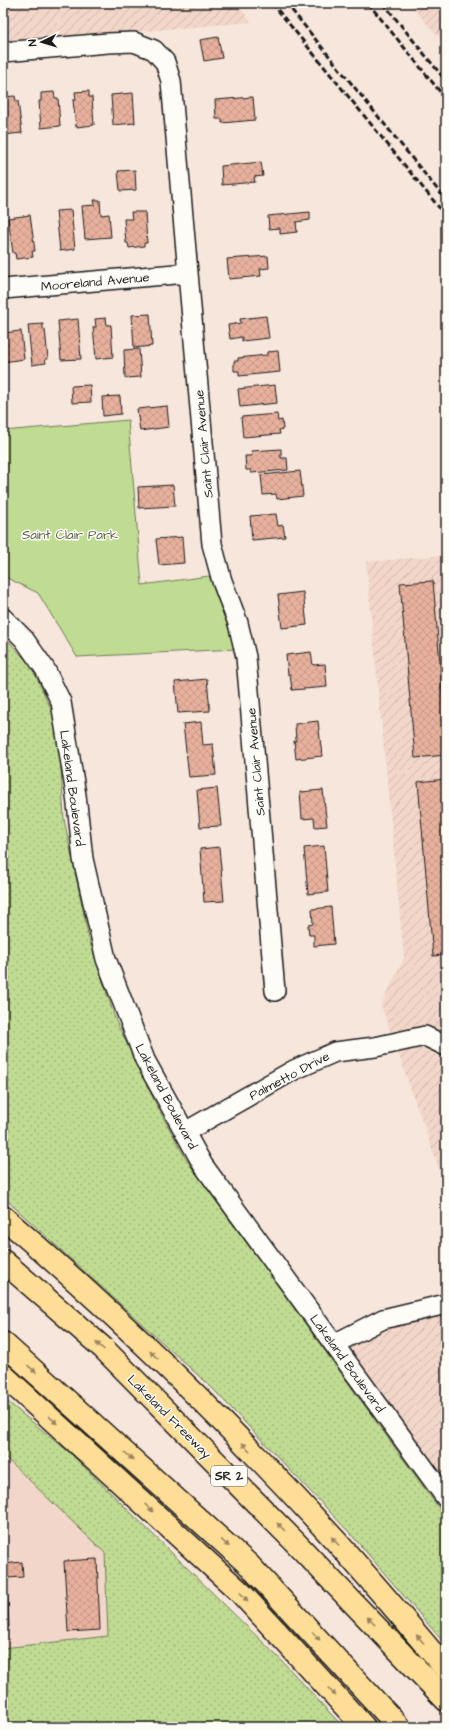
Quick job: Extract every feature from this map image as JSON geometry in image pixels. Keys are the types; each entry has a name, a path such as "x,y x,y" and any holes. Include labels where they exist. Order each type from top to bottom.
{"highway":[{"path":"3,1217 36,1245 192,1390 334,1539 446,1669"},
{"name":"Lakeland Freeway","path":"3,1261 103,1348 299,1546 446,1700"},
{"path":"3,1343 249,1565 399,1727"},
{"path":"3,1376 240,1592 364,1727"}],"street":[{"name":"Saint Clair Avenue","path":"3,52 134,42 154,50 165,62 171,82 212,544 222,581 238,623 246,657 275,991"},
{"name":"Mooreland Avenue","path":"3,289 187,272"},
{"name":"Lakeland Boulevard","path":"3,618 24,639 45,669 61,702 76,795 83,859 106,959 145,1060 203,1164 446,1498"},
{"name":"Palmetto Drive","path":"185,1132 294,1070 334,1052 375,1047 425,1036 446,1046"},
{"path":"334,1344 383,1319 446,1304"}],"shaded area":[{"path":"3,3 236,3 251,22 3,43"},
{"path":"409,3 446,3 446,46"},
{"path":"446,555 446,1188 381,1005 404,958 366,562"},
{"path":"446,1315 446,1485 345,1345 387,1325"},
{"path":"3,1455 105,1553 108,1636 3,1648"}],"green space":[{"name":"Saint Clair Park","path":"128,420 142,585 209,576 236,649 77,657 38,593 3,576 3,431"},
{"path":"3,635 32,667 53,714 60,753 64,819 89,939 116,1021 156,1104 186,1159 446,1518 446,1645 349,1532 212,1388 3,1197"},
{"path":"3,1398 69,1452 281,1660 343,1727 3,1727 3,1648 108,1636 105,1553 3,1455"}],"building":[{"path":"218,37 222,58 204,61 200,40"},
{"path":"89,91 89,97 92,97 94,125 76,127 73,100 76,100 75,92"},
{"path":"54,92 55,98 58,98 60,126 41,128 39,101 41,101 41,93"},
{"path":"133,93 135,123 113,125 111,95"},
{"path":"15,96 16,101 18,101 22,133 3,135 3,97"},
{"path":"253,97 255,120 222,123 222,119 216,119 215,100"},
{"path":"261,162 263,176 254,177 255,182 222,185 221,166"},
{"path":"135,170 136,190 120,191 118,171"},
{"path":"94,200 100,200 101,215 109,214 111,237 85,239 82,206 95,205"},
{"path":"71,210 75,249 60,251 56,211"},
{"path":"131,212 145,212 147,243 144,243 144,246 129,248 128,243 126,243 124,219 132,219"},
{"path":"310,212 310,220 296,222 297,232 280,234 280,228 269,229 268,216"},
{"path":"30,215 35,251 32,251 33,257 16,259 15,253 13,253 8,218"},
{"path":"268,256 269,268 260,269 261,276 229,279 227,259"},
{"path":"150,314 152,346 134,348 132,315"},
{"path":"266,316 269,338 242,341 242,337 230,339 228,325 241,323 240,319"},
{"path":"106,318 107,325 111,325 113,357 96,359 93,327 96,327 95,319"},
{"path":"78,319 81,359 61,360 58,321"},
{"path":"43,324 43,330 45,329 48,359 45,359 46,363 32,365 28,325"},
{"path":"21,331 24,359 3,362 3,333"},
{"path":"139,349 141,377 125,378 124,350"},
{"path":"278,351 280,372 239,376 239,371 234,371 234,361 238,361 238,358 267,355 267,352"},
{"path":"90,385 91,402 72,403 71,386"},
{"path":"275,385 277,403 240,407 238,389"},
{"path":"120,396 121,414 103,416 102,397"},
{"path":"167,406 169,427 140,431 137,409"},
{"path":"277,414 278,421 282,420 283,429 279,430 280,434 243,437 241,417"},
{"path":"281,449 281,458 287,458 288,470 251,473 251,470 246,470 245,456 252,456 251,451"},
{"path":"300,471 303,496 277,499 276,494 263,495 261,475"},
{"path":"173,485 175,506 139,508 138,487"},
{"path":"276,514 278,526 283,525 285,537 252,540 250,516"},
{"path":"182,537 184,563 159,565 156,539"},
{"path":"433,581 446,733 446,755 415,758 400,583"},
{"path":"303,592 307,625 282,628 278,595"},
{"path":"311,652 313,665 325,664 327,687 292,690 290,674 288,675 286,655"},
{"path":"207,679 210,711 178,713 175,682"},
{"path":"318,721 322,756 296,759 294,741 296,741 295,724"},
{"path":"201,722 203,745 213,744 216,775 189,777 183,724"},
{"path":"446,779 446,955 433,956 418,782"},
{"path":"217,788 221,826 200,827 197,790"},
{"path":"323,790 327,826 315,827 314,818 302,819 300,792"},
{"path":"324,846 328,892 308,894 304,848"},
{"path":"219,847 224,901 204,902 200,849"},
{"path":"331,907 334,944 314,946 314,935 309,935 308,925 313,924 312,909"},
{"path":"97,1559 100,1630 68,1632 64,1561"},
{"path":"22,1562 23,1577 7,1578 9,1627 3,1627 3,1564"}],"railway":[{"path":"272,3 446,216"},
{"path":"286,3 446,200"},
{"path":"368,3 446,99"},
{"path":"383,3 446,81"}]}
